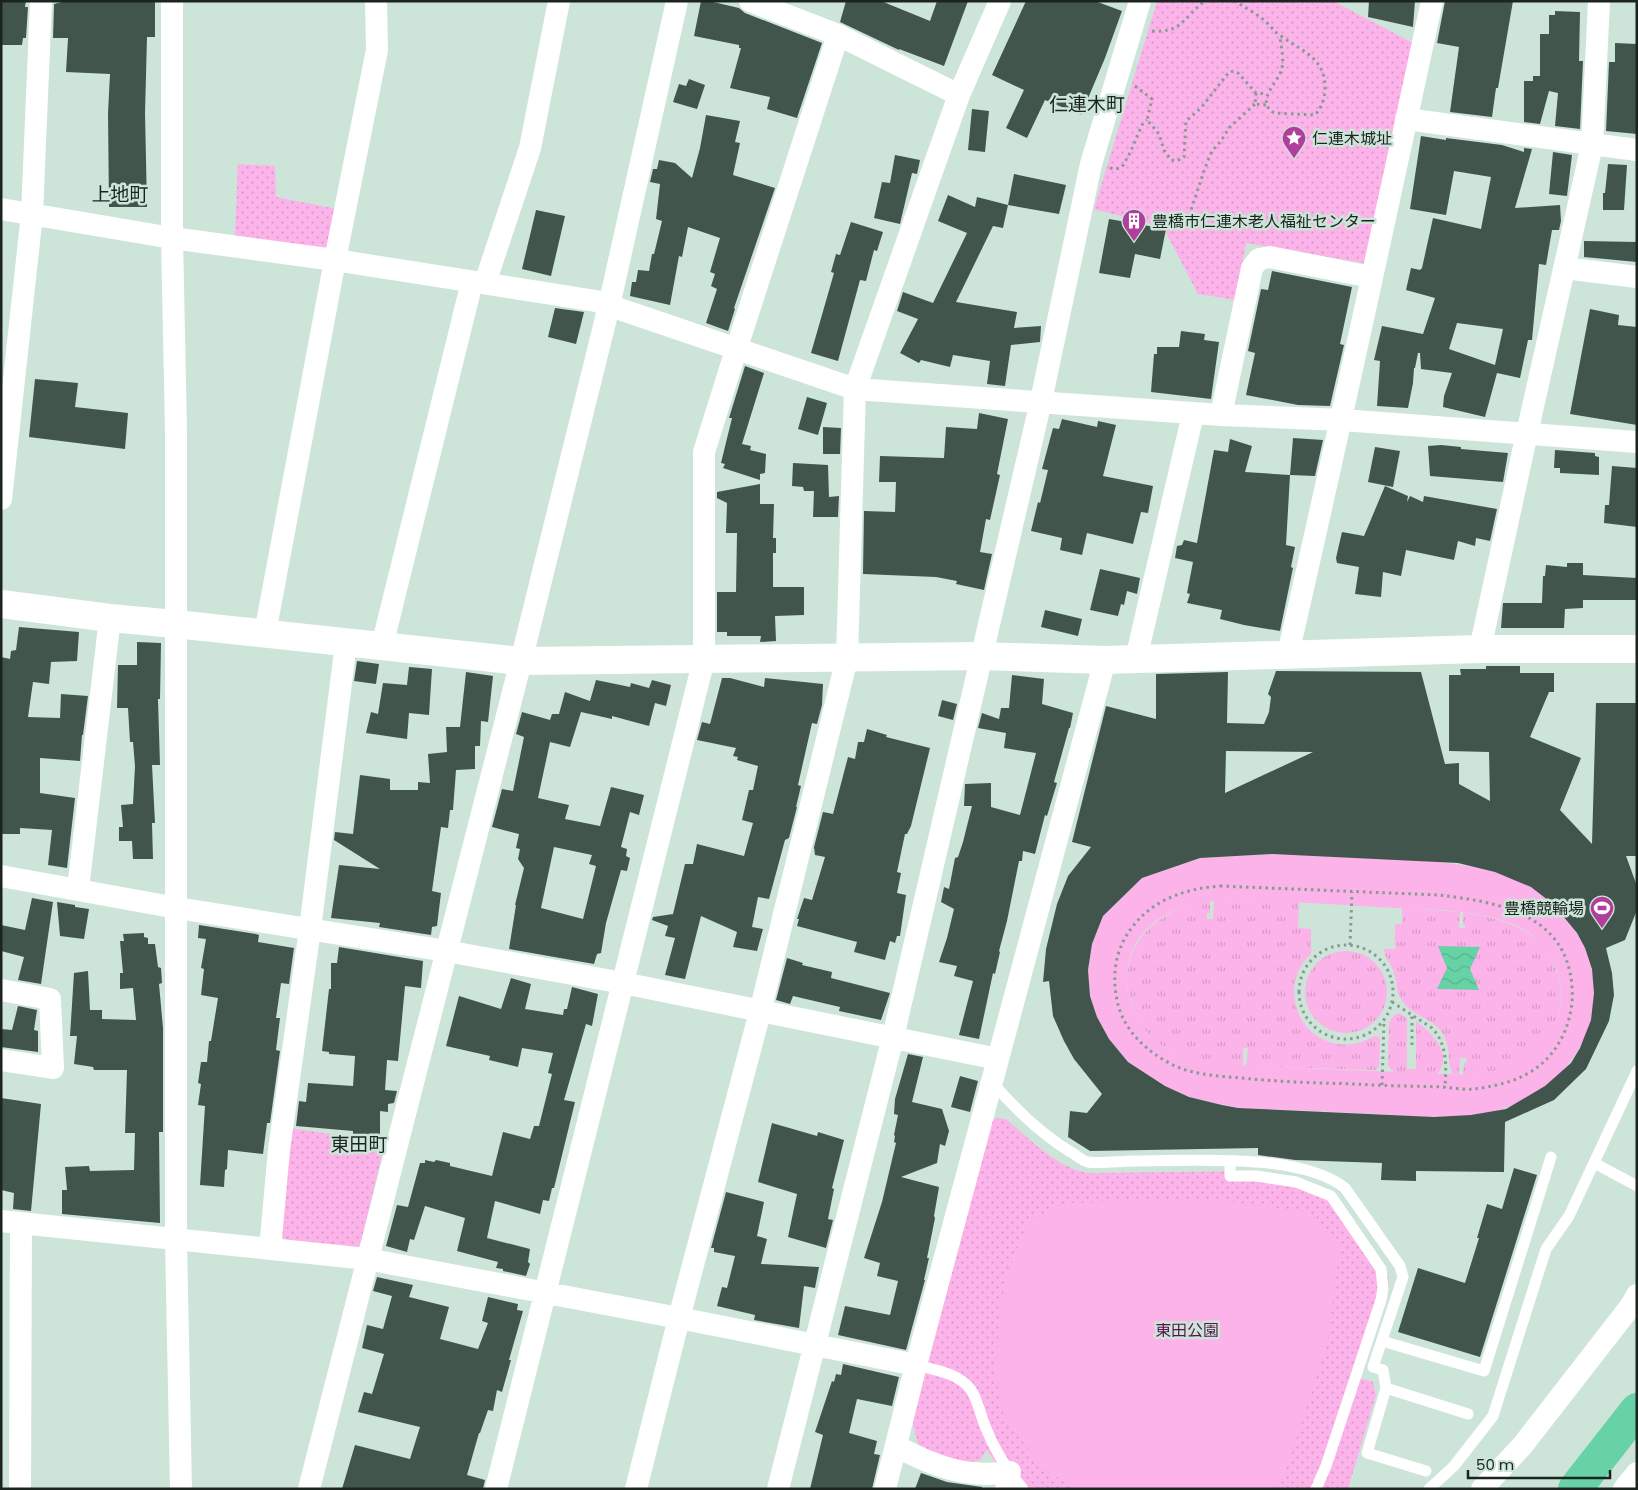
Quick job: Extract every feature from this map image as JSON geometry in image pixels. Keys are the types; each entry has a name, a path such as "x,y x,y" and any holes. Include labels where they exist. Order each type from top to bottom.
{"street":[{"path":"1,499 32,214 41,1"},
{"path":"172,1 172,238 176,430 176,1240 181,1489"},
{"path":"265,633 335,260 377,50 376,1"},
{"path":"382,646 478,282 530,148 559,1"},
{"path":"310,1489 367,1259 521,661 609,306 677,1"},
{"path":"750,1 838,35 959,95"},
{"path":"636,1489 760,1012 847,658 855,389 959,95 1000,1"},
{"path":"778,1489 894,1037 1041,402 1091,164 1140,1"},
{"path":"1288,654 1342,420 1371,277 1432,1"},
{"path":"1480,649 1526,434 1592,145 1599,1"},
{"path":"496,1489 704,659 704,452 838,35"},
{"path":"1406,119 1637,150"},
{"path":"1,209 172,238 335,260 596,301 855,389 1193,414 1342,420 1637,442"},
{"path":"1221,415 1252,268 1259,259 1270,257 1371,277"},
{"path":"1564,268 1637,277"},
{"path":"1136,659 1193,414"},
{"path":"1,604 110,618 521,661 981,656 1104,660 1480,649 1637,649"},
{"path":"78,889 110,618"},
{"path":"270,1248 279,1150 310,928 346,643"},
{"path":"885,1489 916,1365 1104,660"},
{"path":"1,876 177,908 310,928 623,983 998,1059"},
{"path":"1,990 50,999 53,1068 1,1060"},
{"path":"20,1489 11,1222 367,1259 916,1365"},
{"path":"1482,1489 1522,1446 1630,1307 1637,1295"},
{"path":"896,1446 943,1468 975,1474 996,1475 1013,1483"},
{"path":"1624,1489 1637,1473"}],"lane":[{"path":"1429,1489 1454,1466 1493,1416 1546,1249 1569,1216 1637,1071"},
{"path":"992,1082 1010,1103 1061,1147 1087,1162 1230,1161 1276,1164 1304,1169 1338,1183 1345,1188 1400,1266 1403,1277 1373,1367 1383,1370 1386,1388 1367,1453 1426,1471"},
{"path":"1382,1340 1484,1371 1551,1157"},
{"path":"1230,1161 1230,1176 1256,1176 1296,1182 1331,1196 1381,1269 1383,1288 1381,1300 1326,1466 1316,1489"},
{"path":"1594,1163 1637,1186"},
{"path":"916,1365 949,1374 963,1382 972,1391 989,1435 1013,1483"},
{"path":"1386,1388 1468,1414"}],"path":[{"path":"1148,30 1166,32 1183,22 1205,1"},
{"path":"1234,1 1262,19 1280,36 1304,50 1323,70 1325,79 1324,100 1321,108 1315,114 1274,113 1267,104 1267,94 1282,70 1280,36"},
{"path":"1147,120 1159,134 1164,150 1172,160 1177,161 1184,157 1186,121 1201,108 1229,72 1234,71 1238,73 1256,93 1267,94"},
{"path":"1091,164 1116,169 1122,167 1142,125 1147,120 1152,99 1136,86"},
{"path":"1185,228 1204,168 1212,151 1229,128 1255,104 1256,93"},
{"path":"1255,104 1267,104"},
{"path":"1220,886 1352,892 1472,899 1503,906 1532,919 1544,929 1563,954 1571,976 1573,999 1566,1030 1559,1044 1537,1067 1524,1075 1510,1081 1473,1089 1272,1081 1215,1076 1187,1070 1171,1064 1143,1045 1124,1022 1118,1007 1114,976 1121,945 1139,919 1150,908 1163,900 1193,889 1220,886"},
{"path":"1350,945 1352,892"},
{"path":"1382,1085 1384,1021 1392,1002 1391,979 1380,960 1371,952 1361,947 1338,945 1327,948 1309,962 1303,972 1299,988 1300,1005 1311,1025 1320,1033 1330,1038 1353,1040 1374,1031 1384,1021"},
{"path":"1392,1002 1432,1028 1440,1039 1445,1052 1445,1088"},
{"path":"1412,1016 1412,1045"}],"green space":[{"path":"1157,1 1333,1 1413,43 1364,263 1246,243 1236,300 1198,294 1163,227 1094,209"},
{"path":"238,164 275,166 276,197 337,209 329,251 235,236"},
{"path":"1272,854 1409,860 1480,868 1514,878 1530,886 1547,899 1571,926 1584,947 1589,958 1594,982 1593,1007 1586,1035 1569,1064 1545,1087 1515,1104 1484,1114 1470,1116 1423,1117 1238,1108 1189,1097 1165,1086 1128,1062 1109,1039 1097,1017 1090,996 1088,970 1092,944 1103,916 1142,878 1200,858","holes":["1239,899 1457,911 1502,920 1529,933 1549,953 1560,978 1562,992 1557,1020 1543,1044 1524,1060 1501,1069 1474,1075 1229,1065 1177,1054 1159,1043 1144,1029 1134,1011 1128,991 1127,971 1132,952 1142,934 1159,919 1178,909 1198,903"]},
{"path":"1239,899 1299,902 1298,928 1311,929 1311,954 1302,965 1296,977 1295,1003 1299,1015 1316,1036 1329,1042 1353,1044 1377,1036 1380,1039 1379,1067 1376,1070 1246,1066 1248,1048 1243,1048 1243,1066 1221,1065 1188,1058 1168,1050 1145,1031 1133,1009 1127,983 1128,965 1134,948 1157,921 1173,912 1191,905 1210,901 1210,913 1207,913 1207,919 1213,919 1214,900"},
{"path":"1402,908 1460,912 1459,928 1465,928 1465,925 1463,925 1463,912 1492,918 1520,928 1541,942 1555,965 1561,994 1558,1015 1551,1035 1538,1051 1513,1067 1493,1073 1473,1075 1463,1075 1464,1063 1466,1063 1467,1058 1460,1058 1459,1074 1453,1074 1443,1034 1439,1028 1405,1005 1399,996 1393,970 1384,952 1384,949 1395,949 1395,924 1402,924"},
{"path":"1346,951 1362,954 1375,963 1384,976 1387,992 1384,1008 1375,1021 1362,1030 1346,1033 1330,1030 1317,1021 1308,1008 1305,992 1308,976 1317,963 1330,954"},
{"path":"1400,1013 1407,1018 1407,1069 1416,1069 1416,1021 1428,1031 1441,1050 1443,1057 1442,1065 1436,1074 1394,1072 1388,1066 1389,1022 1394,1015"},
{"name":"東田公園","path":"997,1118 1006,1119 1034,1144 1055,1159 1076,1170 1088,1173 1258,1171 1334,1193 1386,1269 1389,1285 1385,1303 1360,1378 1373,1382 1376,1395 1348,1489 1013,1489 987,1450 980,1460 965,1464 928,1455 918,1444 912,1420 990,1122"},
{"path":"290,1128 385,1142 358,1249 285,1240 278,1230"},
{"name":"東田公園","path":"1209,1199 1309,1212 1340,1247 1327,1345 1284,1476 1277,1489 1075,1489 1044,1469 1005,1419 1001,1406 996,1376 999,1316 1006,1279 1025,1229 1034,1219 1055,1207 1070,1203"}],"water":[{"path":"1438,946 1480,947 1470,969 1479,990 1437,989 1447,968"}],"building":[{"path":"1,1 26,1 25,7 28,7 26,38 23,38 22,45 1,45"},
{"path":"66,1 155,1 155,37 147,37 145,113 147,207 109,207 108,113 110,74 66,72 68,38 53,38 54,4"},
{"path":"701,1 739,8 745,13 822,43 797,118 767,109 770,97 730,88 741,48 739,48 739,45 694,36"},
{"path":"846,1 881,1 930,21 937,1 968,1 944,66 899,50 840,22"},
{"path":"1026,1 1095,1 1122,11 1081,115 1045,100 1027,138 1006,128 1024,90 992,75"},
{"path":"1369,1 1415,1 1413,27 1368,17"},
{"path":"1445,1 1513,1 1492,117 1450,112 1459,47 1437,43"},
{"path":"1555,11 1580,12 1579,61 1583,61 1580,129 1555,126 1558,93 1549,91 1540,124 1524,122 1524,81 1533,81 1533,76 1540,76 1540,34 1549,34 1549,15 1555,15"},
{"path":"1615,43 1637,44 1637,134 1606,131 1609,62 1615,62"},
{"path":"689,79 705,85 697,109 673,102 679,84 686,86"},
{"path":"972,109 989,111 985,152 968,150"},
{"path":"706,115 740,121 735,142 740,143 733,175 775,188 728,331 706,323 717,289 711,286 715,274 710,272 720,238 688,227 682,257 679,256 670,305 630,296 632,282 636,282 638,270 649,271 662,221 656,219 660,184 650,182 653,169 657,169 659,160 675,163 692,178"},
{"path":"1421,136 1502,145 1524,152 1524,148 1532,149 1515,208 1560,205 1561,221 1559,230 1552,230 1546,265 1539,264 1532,340 1528,340 1520,378 1497,373 1485,417 1443,407 1444,396 1452,373 1421,369 1420,353 1418,353 1414,368 1408,408 1377,406 1380,361 1374,360 1382,326 1423,334 1435,298 1406,290 1411,268 1420,270 1422,268 1433,218 1481,229 1491,177 1454,171 1446,215 1410,209","holes":["1457,323 1503,329 1495,365 1449,349"]},
{"path":"1553,152 1572,155 1567,196 1549,194"},
{"path":"895,155 920,160 917,174 912,173 900,224 874,218 882,182 890,183"},
{"path":"1608,164 1627,165 1624,210 1603,210 1603,193 1605,193"},
{"path":"1014,174 1066,185 1059,214 1008,205"},
{"path":"948,195 975,207 977,197 1008,205 1003,228 993,226 956,302 1017,312 1014,328 1041,326 1040,342 1011,345 1005,386 987,384 990,361 953,355 950,367 921,360 919,363 900,353 918,319 897,311 903,292 933,303 967,233 938,221"},
{"path":"536,210 565,216 551,276 522,269"},
{"name":"豊橋市仁連木老人福祉センター","path":"1109,219 1166,229 1160,259 1135,254 1130,278 1099,273"},
{"path":"851,222 883,232 877,251 874,250 866,281 860,280 838,361 811,353 834,273 831,272 836,254 840,255"},
{"path":"1584,241 1637,242 1637,262 1584,257"},
{"path":"1272,271 1352,287 1340,344 1344,345 1330,406 1298,405 1246,395 1255,353 1248,351 1261,289 1268,290"},
{"path":"555,308 584,312 576,344 548,337"},
{"path":"1590,309 1619,315 1618,325 1637,327 1637,425 1570,414"},
{"path":"1181,331 1205,334 1204,340 1219,342 1211,399 1151,392 1154,354 1157,354 1157,347 1179,347"},
{"path":"745,366 764,373 742,444 751,446 750,450 766,454 765,473 760,474 760,480 723,468 725,464 721,463 732,418 729,418"},
{"path":"35,379 78,383 75,407 128,413 125,449 29,437"},
{"path":"807,397 827,403 818,435 798,429"},
{"path":"979,413 1008,419 997,474 1000,475 990,520 986,519 980,552 992,554 984,590 956,584 957,581 936,577 863,574 864,511 895,512 896,482 879,482 880,456 944,458 946,427 977,429"},
{"path":"1062,419 1097,427 1098,421 1116,425 1103,476 1153,486 1148,513 1141,512 1133,544 1087,533 1082,555 1060,550 1062,538 1031,531 1048,470 1042,469 1053,428 1059,429"},
{"path":"823,427 841,428 840,454 823,454"},
{"path":"1293,438 1323,440 1315,476 1290,475"},
{"path":"1230,439 1252,446 1245,472 1290,475 1286,545 1295,547 1291,567 1293,568 1280,631 1220,619 1222,610 1187,603 1190,594 1187,593 1193,562 1175,558 1177,546 1182,545 1184,540 1197,543 1214,450 1228,452"},
{"path":"1428,446 1461,447 1461,449 1508,453 1503,482 1430,476"},
{"path":"1375,447 1400,451 1393,487 1368,482"},
{"path":"1555,450 1595,453 1595,456 1599,457 1599,475 1560,473 1560,468 1554,468"},
{"path":"793,463 828,465 829,497 839,496 838,517 813,517 814,491 804,491 803,487 792,486"},
{"path":"1612,466 1637,468 1637,527 1604,523 1605,505 1609,505"},
{"path":"760,484 760,504 774,504 773,538 776,538 776,553 773,553 773,587 804,587 804,615 775,616 776,641 760,642 761,636 727,636 727,632 717,632 717,592 736,592 737,533 726,533 727,503 717,498 717,492"},
{"path":"1385,486 1408,496 1407,502 1410,496 1423,502 1424,496 1497,509 1490,541 1476,538 1475,546 1458,541 1454,560 1406,550 1401,576 1383,572 1381,597 1355,594 1359,567 1337,563 1336,558 1342,532 1364,536"},
{"path":"1567,563 1583,563 1583,575 1637,578 1637,600 1583,600 1583,608 1565,609 1564,628 1501,628 1503,603 1542,603 1543,576 1545,576 1546,565 1567,567"},
{"path":"1100,569 1140,578 1137,594 1127,591 1124,605 1121,604 1118,616 1090,610"},
{"path":"1045,610 1082,619 1078,636 1041,627"},
{"path":"19,627 79,632 77,661 51,662 49,684 33,682 28,717 60,718 61,694 88,696 80,761 40,758 40,793 75,798 67,868 48,865 52,830 20,828 20,834 1,834 1,657 10,659 11,651 16,650"},
{"path":"137,642 161,643 160,699 158,699 160,765 152,765 155,823 152,823 153,859 133,859 132,841 119,841 119,827 123,827 121,805 133,804 135,766 133,742 130,742 128,708 117,708 118,665 137,665"},
{"path":"357,661 379,664 376,684 354,681"},
{"name":"豊橋競輪場","path":"1486,666 1520,666 1520,673 1554,673 1554,692 1549,692 1530,737 1581,758 1560,810 1592,844 1596,703 1637,703 1637,856 1626,856 1637,886 1637,910 1625,940 1606,948 1612,973 1614,995 1609,1021 1586,1069 1554,1100 1505,1122 1504,1172 1416,1171 1416,1181 1381,1180 1382,1163 1295,1160 1258,1155 1258,1148 1090,1151 1068,1137 1070,1111 1087,1113 1102,1094 1074,1059 1064,1041 1053,1016 1049,981 1043,982 1046,949 1057,904 1068,876 1091,847 1072,842 1106,706 1156,719 1156,674 1228,672 1227,723 1264,724 1269,712 1271,697 1268,694 1276,671 1421,672 1445,764 1459,763 1459,784 1490,801 1489,752 1449,751 1449,675 1461,675 1460,669 1486,669","holes":["1226,751 1313,752 1225,793","1272,854 1458,863 1495,872 1531,887 1553,904 1577,933 1585,948 1592,969 1594,993 1591,1020 1580,1048 1571,1063 1545,1086 1506,1109 1471,1115 1434,1117 1238,1108 1189,1097 1165,1086 1128,1062 1109,1039 1097,1017 1090,996 1088,970 1092,944 1103,916 1142,878 1200,858"]},
{"path":"409,667 432,669 429,715 409,713 407,739 366,733 371,712 378,714 383,683 407,685"},
{"path":"466,672 493,676 488,722 481,721 480,746 475,746 475,769 456,770 453,810 450,810 448,828 441,827 432,891 441,893 437,926 432,927 431,935 379,927 380,923 331,918 339,865 380,869 334,840 335,832 353,834 360,775 390,779 390,790 418,790 418,782 430,783 428,754 447,752 446,727 460,727"},
{"path":"1012,675 1044,679 1042,704 1073,713 1054,782 1057,783 1047,816 1045,815 1035,854 1023,851 1022,861 1019,861 979,1039 959,1035 973,981 954,976 957,966 939,962 954,909 941,902 944,887 949,889 955,858 958,857 963,842 972,806 964,806 965,784 991,783 991,807 1020,815 1036,753 1004,748 1006,733 978,728 982,713 999,719 1001,708 1009,708"},
{"path":"722,678 730,678 764,687 765,678 823,684 822,705 817,724 812,723 798,785 801,786 797,807 789,838 785,840 769,899 758,897 752,927 763,929 757,951 733,947 737,932 701,916 685,979 665,975 675,938 665,936 668,926 652,920 653,917 673,914 685,864 693,864 697,844 744,856 753,823 742,820 749,790 753,790 758,766 737,760 738,757 733,756 736,748 697,740 702,722 710,724"},
{"path":"596,680 630,687 631,683 649,688 652,680 671,685 666,706 655,703 649,726 612,716 612,719 581,712 570,747 550,742 538,798 569,805 565,819 600,826 611,787 644,795 639,815 630,812 621,847 627,849 626,856 630,858 627,871 621,870 606,923 601,953 597,954 594,964 509,949 515,905 524,868 518,859 520,849 516,848 519,834 492,827 502,789 513,791 524,737 516,734 522,712 550,720 552,714 559,714 565,692 590,701","holes":["554,847 592,855 589,864 596,866 583,919 541,908"]},
{"path":"942,700 957,704 953,720 938,716"},
{"path":"867,729 887,735 886,737 930,748 911,826 907,834 905,834 897,872 901,873 897,893 906,895 900,936 897,936 895,943 890,941 885,960 854,952 857,942 797,926 799,919 797,919 804,898 812,900 825,857 815,855 814,847 823,812 833,814 848,757 855,759 858,742 864,742"},
{"path":"32,898 53,902 41,984 18,980 24,957 1,951 1,925 25,930"},
{"path":"57,902 89,909 84,939 60,936"},
{"path":"199,925 256,934 259,935 258,942 294,948 289,984 281,983 276,1018 280,1018 276,1050 280,1051 270,1123 267,1123 263,1154 228,1150 224,1187 200,1185 205,1106 198,1105 201,1084 198,1083 201,1062 207,1062 209,1041 211,1041 218,998 201,995 204,969 201,968 206,939 198,938"},
{"path":"144,933 144,937 148,938 148,944 155,944 158,967 161,968 162,983 159,984 163,1028 163,1132 159,1132 160,1223 62,1214 62,1190 67,1190 65,1167 89,1166 90,1171 134,1170 135,1133 125,1133 127,1070 94,1070 93,1067 74,1064 77,1036 70,1036 74,973 88,971 90,1010 102,1010 102,1019 136,1020 133,988 120,989 120,973 123,973 120,941 124,941 123,934"},
{"path":"339,947 423,961 421,988 405,986 398,1061 387,1060 385,1090 397,1091 394,1103 388,1104 388,1112 380,1111 380,1137 353,1134 353,1131 296,1126 299,1101 306,1102 308,1083 353,1086 355,1056 329,1054 329,1052 322,1051 329,989 331,989 331,963 337,963"},
{"path":"787,958 803,963 802,965 832,972 831,978 890,993 881,1020 839,1011 840,1007 793,996 790,1004 776,1000"},
{"path":"511,978 531,984 525,1009 563,1015 564,1009 567,1009 572,987 598,994 592,1026 586,1024 564,1100 575,1102 554,1188 552,1188 549,1201 543,1200 540,1214 495,1201 487,1238 530,1249 528,1262 530,1264 526,1276 496,1268 498,1262 457,1251 465,1218 425,1206 414,1240 410,1239 407,1252 386,1246 397,1205 408,1207 420,1163 425,1163 425,1160 434,1162 436,1160 450,1163 450,1166 492,1176 503,1132 530,1139 534,1126 539,1126 552,1074 548,1073 553,1053 522,1048 518,1067 489,1060 490,1056 446,1046 459,996 501,1009"},
{"path":"18,1006 37,1010 34,1030 38,1031 38,1052 1,1047 1,1029 12,1030"},
{"path":"908,1054 923,1057 912,1102 942,1109 949,1131 945,1146 940,1144 937,1163 901,1177 939,1187 925,1280 906,1350 838,1335 845,1306 890,1315 898,1281 877,1276 880,1263 864,1258 882,1202 896,1143 894,1142 894,1135 898,1115 894,1114 895,1099"},
{"path":"960,1076 978,1081 970,1112 951,1107"},
{"path":"1,1098 41,1104 31,1211 13,1209 14,1193 1,1190"},
{"path":"772,1123 817,1136 818,1132 844,1140 832,1188 834,1189 828,1219 833,1220 826,1248 788,1237 797,1194 758,1182"},
{"path":"1514,1168 1537,1175 1480,1357 1398,1332 1418,1268 1465,1283 1487,1204 1502,1209"},
{"path":"726,1192 764,1202 757,1236 767,1239 761,1264 819,1267 815,1288 804,1286 799,1328 754,1320 755,1315 717,1306 722,1287 727,1288 735,1256 714,1252 714,1248 711,1248"},
{"path":"377,1277 413,1285 409,1297 449,1307 440,1339 478,1349 488,1323 482,1321 488,1297 518,1304 517,1310 523,1311 502,1392 497,1390 493,1411 488,1410 467,1475 485,1480 483,1489 342,1489 355,1445 410,1459 420,1427 358,1412 364,1392 372,1394 384,1354 362,1348 367,1325 383,1329 392,1296 373,1291"},
{"path":"843,1364 899,1377 892,1406 857,1399 849,1433 877,1441 874,1454 880,1455 872,1489 810,1489 823,1435 815,1432 832,1381 834,1382 836,1374 841,1375"},
{"path":"921,1473 947,1482 982,1487 982,1489 915,1489"}],"waterway":[{"path":"1575,1489 1637,1410"}],"place":[{"name":"仁連木城址","path":"1294,159"},
{"name":"豊橋市仁連木老人福祉センター","path":"1134,242"},
{"name":"豊橋競輪場","path":"1602,929"}],"district":[{"name":"仁連木町","path":"1087,104"},
{"name":"上地町","path":"120,194"},
{"name":"東田町","path":"359,1144"}]}
